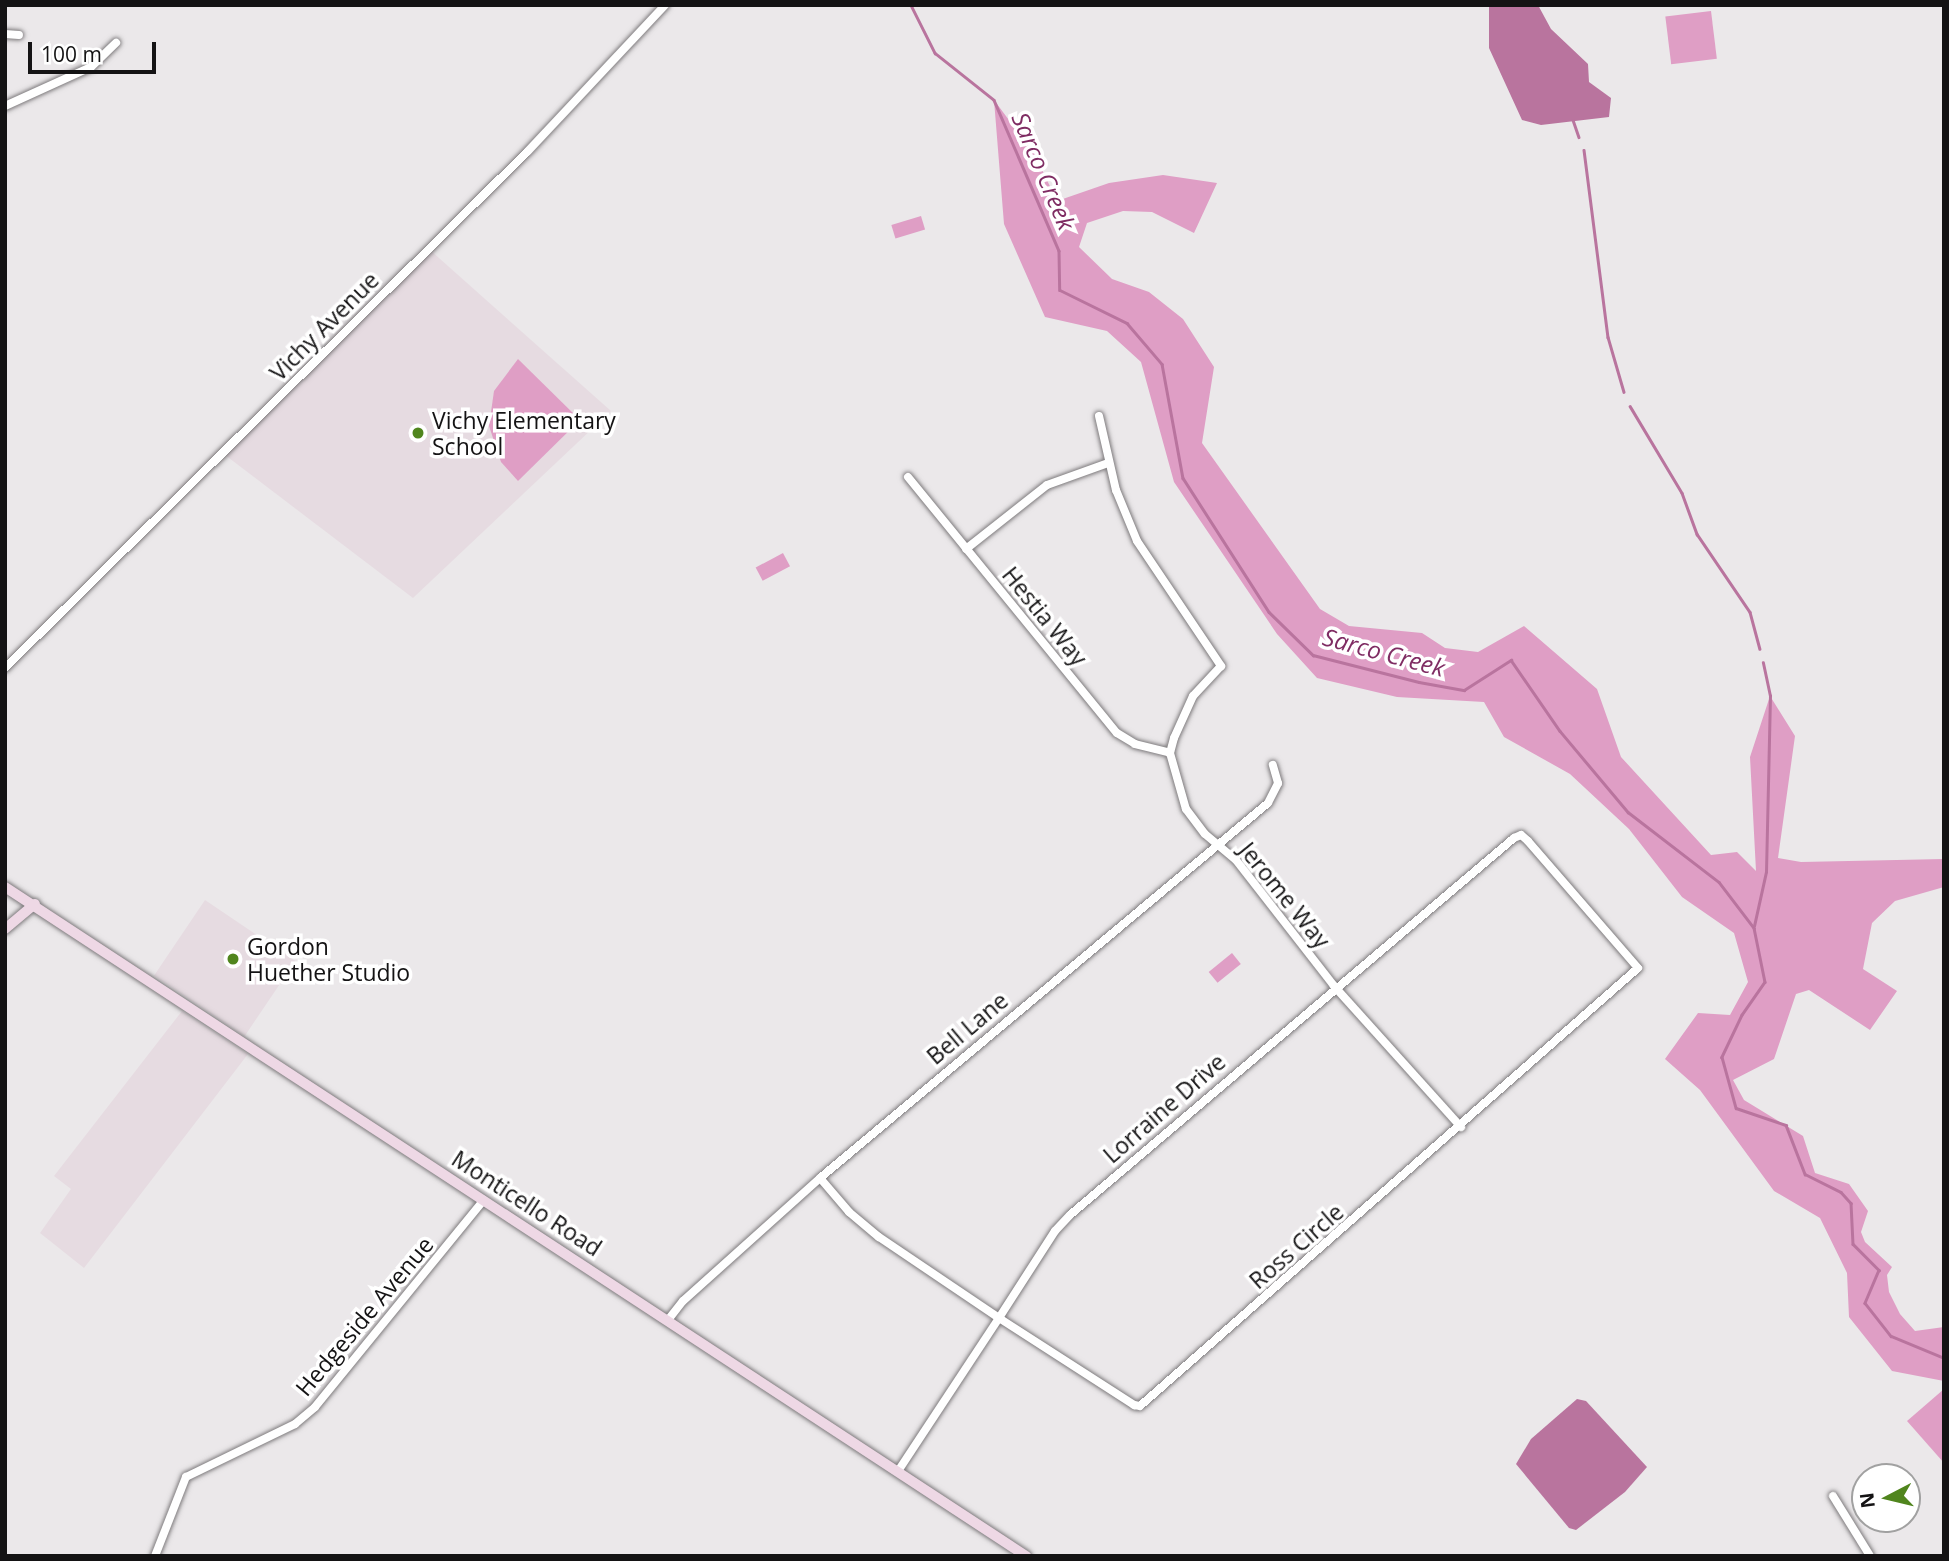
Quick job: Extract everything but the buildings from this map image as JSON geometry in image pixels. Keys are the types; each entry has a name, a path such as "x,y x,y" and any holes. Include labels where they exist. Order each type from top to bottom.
{"main road":[{"name":"Monticello Road","path":"7,891 35,904 1026,1556"},
{"path":"5,929 35,904"}],"street":[{"name":"Vichy Avenue","path":"5,668 528,151 665,5"},
{"path":"5,34 19,35"},
{"path":"5,106 91,67 116,43"},
{"path":"1098,416 1108,463 1151,567 1221,666 1194,696 1178,723 1170,753"},
{"path":"966,549 1047,485 1108,463"},
{"name":"Hestia Way","path":"908,477 1117,733 1135,744 1170,753"},
{"name":"Jerome Way","path":"1170,753 1186,809 1217,845 1236,860 1334,986 1461,1127"},
{"name":"Bell Lane","path":"668,1320 693,1292 820,1178 1275,794 1278,783 1273,765"},
{"name":"Lorraine Drive","path":"898,1471 1055,1231 1078,1207 1334,986 1521,835"},
{"name":"Ross Circle","path":"820,1178 861,1224 1134,1405 1147,1403 1638,968 1521,835"},
{"name":"Hedgeside Avenue","path":"155,1556 186,1477 295,1424 315,1407 484,1200"},
{"path":"1833,1496 1870,1556"}],"shaded area":[{"path":"1489,5 1538,5 1551,29 1588,64 1589,82 1611,98 1609,117 1541,125 1522,120 1489,48"},
{"path":"1711,11 1717,59 1671,64 1665,17"},
{"path":"994,100 1035,155 1057,201 1109,183 1163,175 1217,183 1194,233 1152,212 1123,211 1087,223 1079,247 1112,279 1149,292 1183,319 1214,367 1202,443 1320,609 1349,626 1422,633 1445,648 1478,652 1524,626 1597,689 1621,757 1711,855 1737,852 1756,871 1750,757 1770,696 1795,736 1778,858 1801,862 1944,859 1944,887 1895,901 1872,923 1863,969 1897,991 1870,1030 1809,990 1796,994 1774,1059 1733,1080 1744,1100 1803,1136 1815,1173 1849,1184 1868,1211 1861,1232 1865,1242 1892,1267 1887,1275 1889,1292 1900,1314 1915,1331 1944,1327 1944,1381 1892,1371 1849,1317 1847,1273 1820,1218 1774,1191 1700,1090 1665,1059 1698,1013 1730,1015 1748,982 1734,933 1682,897 1629,829 1570,774 1504,737 1484,702 1397,697 1317,678 1277,634 1174,482 1141,362 1107,331 1045,317 1004,224"},
{"path":"921,216 925,229 895,238 891,225"},
{"name":"Vichy Elementary School","path":"430,250 611,411 413,598 225,455"},
{"path":"518,359 580,420 518,481 501,462 489,426 494,391"},
{"path":"783,553 790,566 763,581 756,568"},
{"path":"205,900 295,961 244,1036 154,975"},
{"path":"1232,953 1241,964 1217,983 1209,972"},
{"path":"182,1011 248,1054 84,1268 40,1233 71,1189 54,1176"},
{"path":"1944,1389 1944,1463 1907,1421"},
{"path":"1577,1399 1586,1401 1647,1467 1625,1492 1576,1530 1569,1528 1516,1464 1531,1439"}],"waterway":[{"name":"Sarco Creek","path":"911,5 935,53 994,100 1059,251 1060,290 1127,323 1162,364 1183,478 1269,612 1313,655 1419,682 1464,690 1511,660 1560,731 1628,812 1719,882 1754,928 1765,982 1742,1015 1722,1057 1736,1108 1786,1125 1805,1174 1841,1192 1851,1203 1853,1244 1879,1270 1865,1303 1891,1336 1944,1358"},
{"path":"1573,120 1579,137"},
{"path":"1584,150 1608,337 1624,392"},
{"path":"1630,406 1682,493 1697,534 1750,612 1760,649"},
{"path":"1754,926 1766,872 1770,696 1763,663"}],"place":[{"name":"Vichy Elementary School","path":"418,433"},
{"name":"Gordon Huether Studio","path":"233,959"}]}
